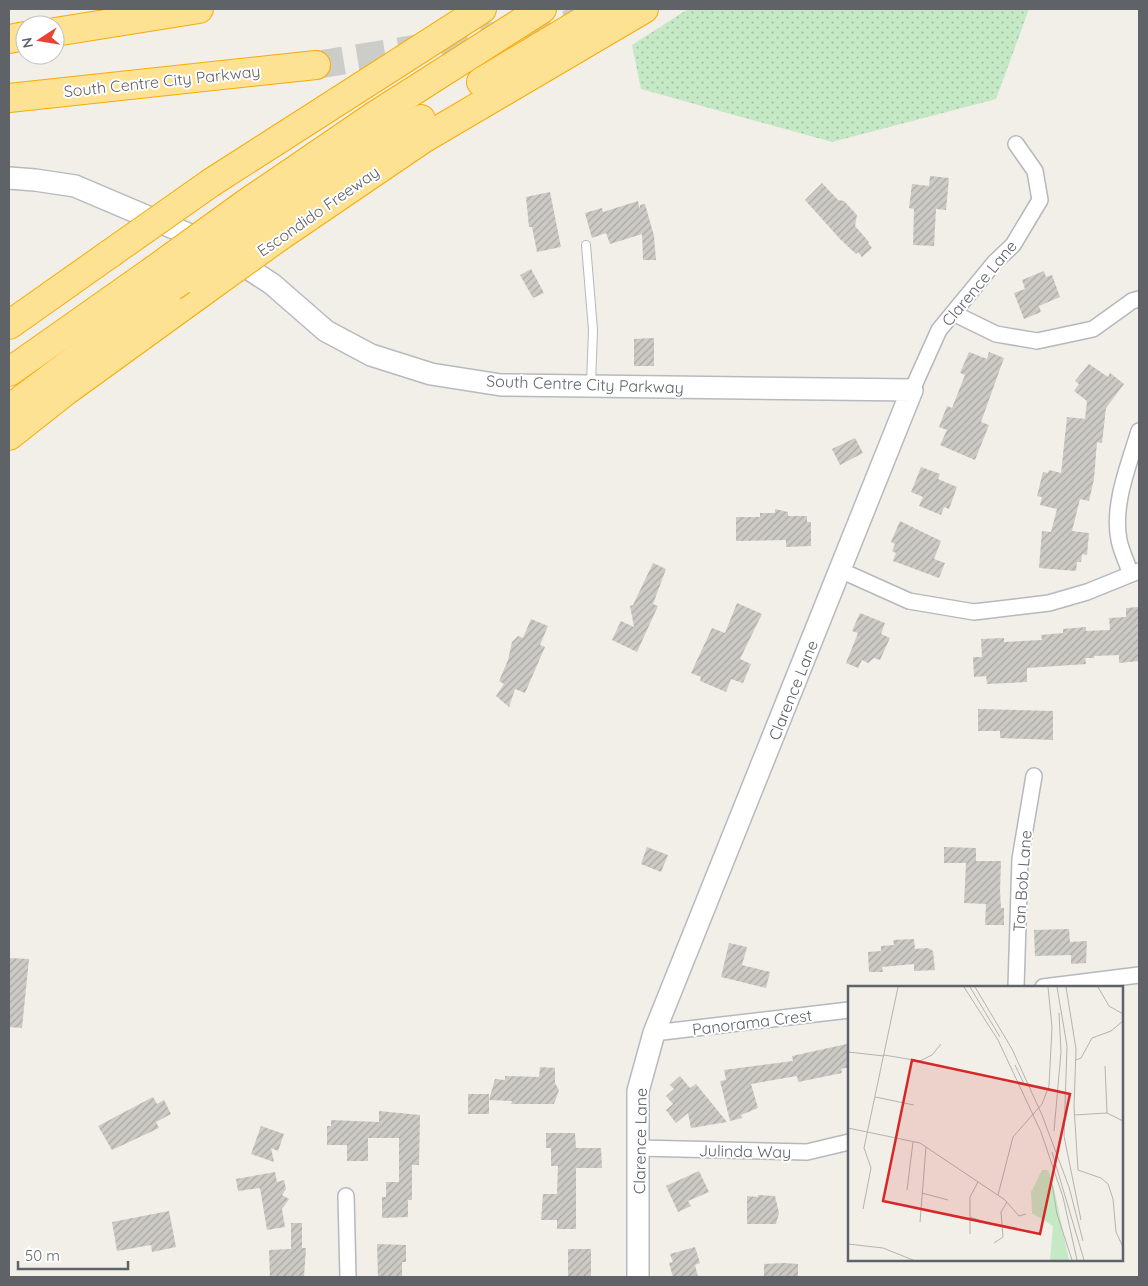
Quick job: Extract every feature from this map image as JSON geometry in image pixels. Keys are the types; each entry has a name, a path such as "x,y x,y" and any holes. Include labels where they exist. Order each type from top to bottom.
{"highway":[{"path":"65,30 199,9"},
{"path":"9,325 212,182 482,9"},
{"path":"9,409 162,280 245,204 374,116 542,9"},
{"path":"9,372 162,280 271,231 349,163 603,9"},
{"name":"Escondido Freeway","path":"9,436 66,391 204,291 271,231 644,9"},
{"name":"South Centre City Parkway","path":"9,98 316,65"}],"street":[{"name":"Clarence Lane","path":"638,1277 638,1091 654,1033 912,390 939,330 995,262 1013,245 1040,200 1035,171 1016,144"},
{"name":"South Centre City Parkway","path":"9,178 75,186 209,243 272,284 326,331 371,355 431,374 501,385 912,390"},
{"path":"953,313 996,334 1037,341 1093,329 1132,301 1139,299"},
{"path":"840,570 909,602 974,612 1049,603 1087,592 1135,572 1119,540 1118,514 1124,482 1139,431"},
{"name":"Tan Bob Lane","path":"1016,986 1020,859 1034,776"},
{"path":"1051,986 1139,975"},
{"name":"Panorama Crest","path":"654,1033 848,1010"},
{"name":"Julinda Way","path":"639,1148 807,1152 848,1142"},
{"path":"346,1196 348,1277"}],"lane":[{"path":"586,244 594,330 591,386"}],"green space":[{"path":"688,9 1029,9 996,99 832,142 641,89 632,45"}],"building":[{"path":"930,176 949,178 946,210 936,209 934,246 913,245 914,209 909,208 912,184 929,186"},
{"path":"822,183 838,200 844,201 857,215 855,226 872,248 862,257 840,239 805,200"},
{"path":"550,192 561,247 537,252 532,227 529,227 526,197"},
{"path":"638,201 640,210 640,205 645,204 654,236 656,260 643,260 642,234 610,244 606,233 592,238 585,213 602,208 603,212"},
{"path":"531,269 544,293 533,298 520,275"},
{"path":"1044,271 1046,277 1052,275 1060,297 1039,306 1041,312 1024,319 1014,293 1025,289 1022,280"},
{"path":"654,338 654,366 634,366 634,339"},
{"path":"969,352 987,359 989,352 1004,358 981,422 989,425 975,460 940,445 947,430 939,427 947,406 952,408 965,375 960,373"},
{"path":"1089,364 1108,377 1110,373 1124,384 1106,408 1102,443 1097,442 1094,479 1089,501 1080,499 1072,531 1089,533 1087,555 1082,554 1081,562 1077,562 1076,571 1039,568 1042,531 1051,532 1057,509 1040,505 1042,497 1037,496 1043,472 1048,473 1049,470 1061,473 1067,417 1085,419 1087,401 1074,391 1079,384 1075,381"},
{"path":"855,438 863,453 840,465 832,449"},
{"path":"921,467 940,474 938,479 957,487 949,509 944,507 941,515 919,506 923,497 911,492"},
{"path":"775,509 788,512 788,516 807,516 807,522 811,522 811,546 786,547 786,540 736,541 736,517 760,517 760,513 775,513"},
{"path":"900,521 941,541 934,559 945,563 939,578 893,561 896,553 892,551 895,544 891,542"},
{"path":"653,563 666,569 653,604 658,606 637,652 612,640 621,621 634,627 630,606 633,605"},
{"path":"737,603 762,614 740,659 751,664 743,683 731,679 726,692 700,681 701,677 691,673 712,628 725,633"},
{"path":"1139,607 1139,661 1119,663 1119,655 1094,656 1094,658 1085,658 1086,664 1027,668 1027,682 987,684 986,676 974,677 973,657 982,657 981,639 1004,638 1004,642 1042,640 1041,635 1063,633 1063,629 1086,627 1086,631 1110,630 1109,618 1126,617 1126,608"},
{"path":"860,613 885,623 881,634 890,638 880,660 874,658 868,663 862,660 858,668 846,663 858,633 852,631"},
{"path":"531,619 548,626 540,645 545,647 525,693 515,689 509,707 496,696 504,684 499,681 508,660 512,642 518,636 523,638"},
{"path":"978,709 1053,711 1053,740 1000,738 1000,731 978,731"},
{"path":"647,847 668,855 661,872 641,864"},
{"path":"944,847 976,848 976,861 1001,861 1000,891 1001,908 1004,908 1004,925 985,925 986,904 964,903 966,863 944,863"},
{"path":"1069,929 1070,942 1087,941 1086,963 1071,964 1071,955 1035,956 1034,930"},
{"path":"914,939 915,949 928,948 933,951 935,970 914,971 914,964 882,967 883,972 869,972 868,952 881,951 881,946 894,945 893,940"},
{"path":"729,943 747,947 742,965 770,972 766,988 721,977"},
{"path":"9,958 29,959 22,1028 9,1027"},
{"path":"847,1044 848,1067 841,1069 842,1073 798,1082 797,1076 751,1084 758,1108 741,1115 742,1118 730,1121 720,1081 726,1080 724,1070 793,1061 792,1056"},
{"path":"540,1067 555,1068 555,1083 559,1090 554,1104 511,1104 512,1101 489,1100 495,1079 505,1080 505,1076 539,1077"},
{"path":"680,1076 690,1088 696,1084 727,1122 691,1128 688,1113 676,1123 666,1110 673,1104 666,1096 674,1089 670,1085"},
{"path":"468,1094 489,1094 489,1114 468,1114"},
{"path":"153,1097 157,1104 164,1100 171,1114 156,1122 159,1128 112,1150 98,1126"},
{"path":"379,1111 420,1115 419,1165 412,1165 412,1200 408,1200 408,1217 382,1218 382,1197 386,1197 386,1182 399,1182 399,1138 368,1138 368,1161 347,1161 347,1145 327,1145 327,1126 331,1126 331,1120 379,1122"},
{"path":"261,1126 284,1134 278,1151 271,1148 274,1162 251,1154"},
{"path":"546,1133 575,1133 576,1148 601,1148 602,1168 576,1168 576,1229 557,1229 557,1220 541,1220 543,1194 557,1194 558,1166 551,1166 551,1148 546,1148"},
{"path":"699,1171 709,1192 688,1201 691,1206 678,1212 666,1186"},
{"path":"275,1172 277,1182 284,1180 286,1189 282,1195 289,1199 282,1209 285,1227 267,1230 260,1188 238,1191 236,1179"},
{"path":"758,1195 775,1196 779,1213 776,1224 747,1224 747,1196 758,1197"},
{"path":"169,1211 176,1247 152,1252 151,1245 117,1251 112,1222"},
{"path":"291,1223 302,1223 302,1248 306,1248 304,1277 270,1277 269,1250 291,1249"},
{"path":"377,1244 406,1245 406,1262 402,1262 402,1277 378,1277"},
{"path":"695,1247 700,1263 695,1265 698,1277 673,1277 669,1263 673,1262 670,1254"},
{"path":"568,1249 591,1249 591,1277 568,1277"},
{"path":"764,1264 798,1264 798,1277 764,1277"}],"tunnel":[{"path":"316,65 581,22"}]}
